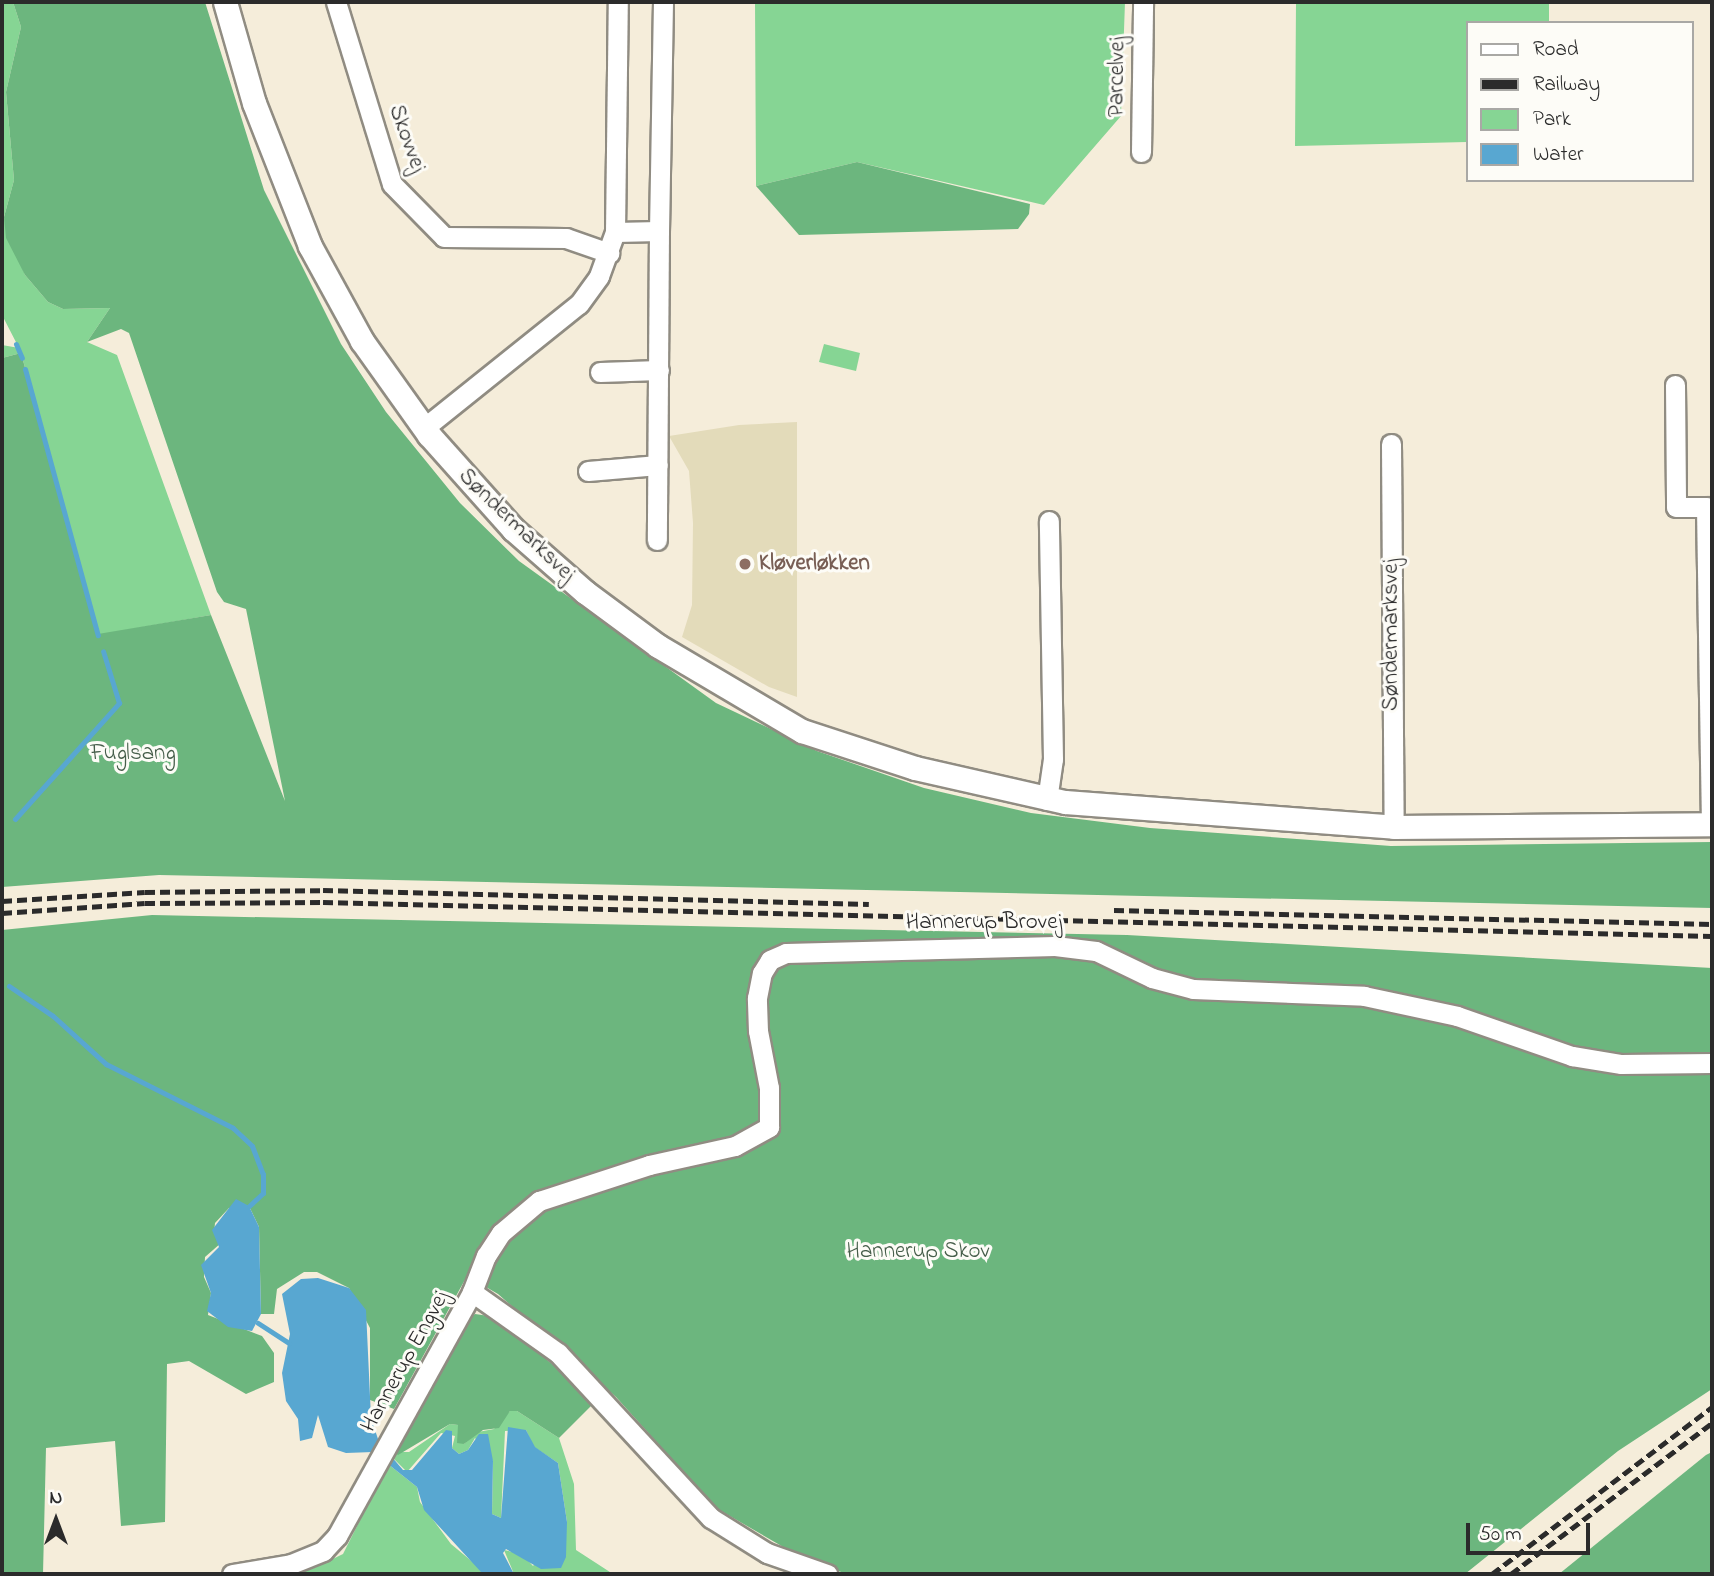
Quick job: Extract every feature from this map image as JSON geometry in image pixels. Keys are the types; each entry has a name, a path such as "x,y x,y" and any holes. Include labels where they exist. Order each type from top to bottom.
{"street":[{"name":"Søndermarksvej","path":"225,2 254,103 310,246 362,341 424,428 463,476 548,561 658,646 802,731 915,768 1047,800 1206,816 1394,827 1712,824 1706,507 1676,507 1675,385"},
{"name":"Skovvej","path":"336,2 392,184 444,237 566,238 609,253"},
{"path":"424,428 579,304 609,253 615,232 618,2"},
{"path":"657,540 663,2"},
{"name":"Parcelvej","path":"1141,152 1143,2"},
{"path":"615,232 660,231"},
{"path":"600,372 659,370"},
{"name":"Søndermarksvej","path":"1391,444 1394,827"},
{"path":"588,471 658,465"},
{"path":"1047,800 1053,759 1049,521"},
{"name":"Hannerup Brovej","path":"472,1292 486,1256 501,1233 539,1200 649,1165 735,1146 769,1127 769,1088 758,1031 757,998 762,973 770,960 786,953 813,948 1068,948 1096,951 1153,978 1193,989 1364,996 1457,1016 1572,1056 1634,1065 1712,1063"},
{"name":"Hannerup Engvej","path":"232,1574 290,1564 323,1551 337,1536 472,1292 558,1353 711,1518 767,1553 827,1574"}],"shaded area":[{"name":"Kløverløkken","path":"797,422 797,697 769,687 682,637 692,605 693,523 689,471 669,436 739,425"}],"green space":[{"path":"2,2 13,2 21,27 6,92 14,180 4,217 25,275 48,302 63,309 110,308 87,342 117,355 211,615 98,635 21,353 2,358 2,345 19,348 2,315"},
{"name":"Fuglsang","path":"13,2 205,2 264,190 341,344 386,412 460,503 519,561 716,703 817,751 924,788 1031,813 1150,828 1391,846 1712,842 1712,908 159,875 2,887 2,358 21,353 98,634 211,615 285,801 246,609 224,602 217,592 129,333 121,329 87,342 110,308 63,309 48,302 25,275 6,238 4,217 14,180 6,92 21,27"},
{"path":"755,2 1125,2 1121,116 1044,205 857,162 756,186"},
{"path":"1296,2 1549,2 1549,21 1466,21 1466,142 1295,146"},
{"path":"857,162 1030,204 1029,214 1018,229 799,235 756,186"},
{"path":"824,344 860,353 856,371 819,362"},
{"name":"Hannerup Skov","path":"152,915 1127,935 1712,968 1712,1389 1618,1451 1465,1574 846,1574 792,1552 716,1508 616,1397 498,1294 467,1276 394,1409 370,1400 370,1328 349,1288 317,1272 304,1272 277,1289 274,1314 261,1314 259,1227 249,1206 229,1208 215,1223 214,1234 221,1243 205,1257 204,1277 211,1293 208,1315 262,1336 274,1353 274,1382 246,1394 189,1361 167,1364 165,1522 121,1526 115,1441 46,1448 43,1574 2,1574 2,930"},
{"path":"475,1314 496,1317 596,1401 559,1438 517,1411 510,1411 499,1428 483,1430 464,1444 457,1443 458,1425 450,1424 398,1455 394,1452 460,1325"},
{"path":"510,1411 517,1411 559,1438 574,1484 576,1550 613,1574 514,1574 504,1550 522,1554 533,1566 567,1522 558,1463 534,1447 526,1430 505,1431 501,1518 492,1514 493,1461 475,1438 468,1450 459,1454 452,1448 455,1436 441,1433 407,1472 391,1456 394,1452 409,1452 450,1424 458,1425 458,1439 464,1444 478,1432 494,1429"},
{"path":"1712,1452 1712,1574 1559,1574 1706,1455"},
{"path":"388,1464 417,1487 420,1502 451,1544 487,1574 282,1574 314,1568 343,1554"}],"water":[{"path":"236,1199 249,1206 259,1227 261,1314 252,1331 228,1327 207,1311 211,1293 201,1265 219,1247 212,1230"},
{"path":"318,1278 349,1288 366,1310 371,1418 379,1442 373,1452 346,1453 328,1447 318,1415 312,1438 300,1441 298,1419 286,1401 282,1373 290,1334 282,1294 301,1279"},
{"path":"508,1427 526,1430 535,1447 558,1463 567,1522 566,1557 561,1568 541,1569 506,1549 503,1553 514,1574 481,1572 424,1510 417,1487 388,1464 391,1456 403,1470 412,1470 446,1430 452,1431 452,1448 459,1454 468,1450 479,1434 488,1434 493,1461 492,1514 501,1518"}],"waterway":[{"path":"16,344 22,358"},
{"path":"25,369 98,635"},
{"path":"15,819 119,703 103,651"},
{"path":"9,986 53,1016 106,1064 233,1128 252,1146 263,1174 263,1193 249,1206"},
{"path":"258,1323 289,1343"}],"railway":[{"path":"2,901 145,892 323,890 869,904"},
{"path":"2,913 145,903 323,902 1712,936"},
{"path":"1114,910 1712,924"},
{"path":"1492,1574 1712,1407"},
{"path":"1511,1574 1712,1423"}],"place":[{"name":"Kløverløkken","path":"745,564"}]}
